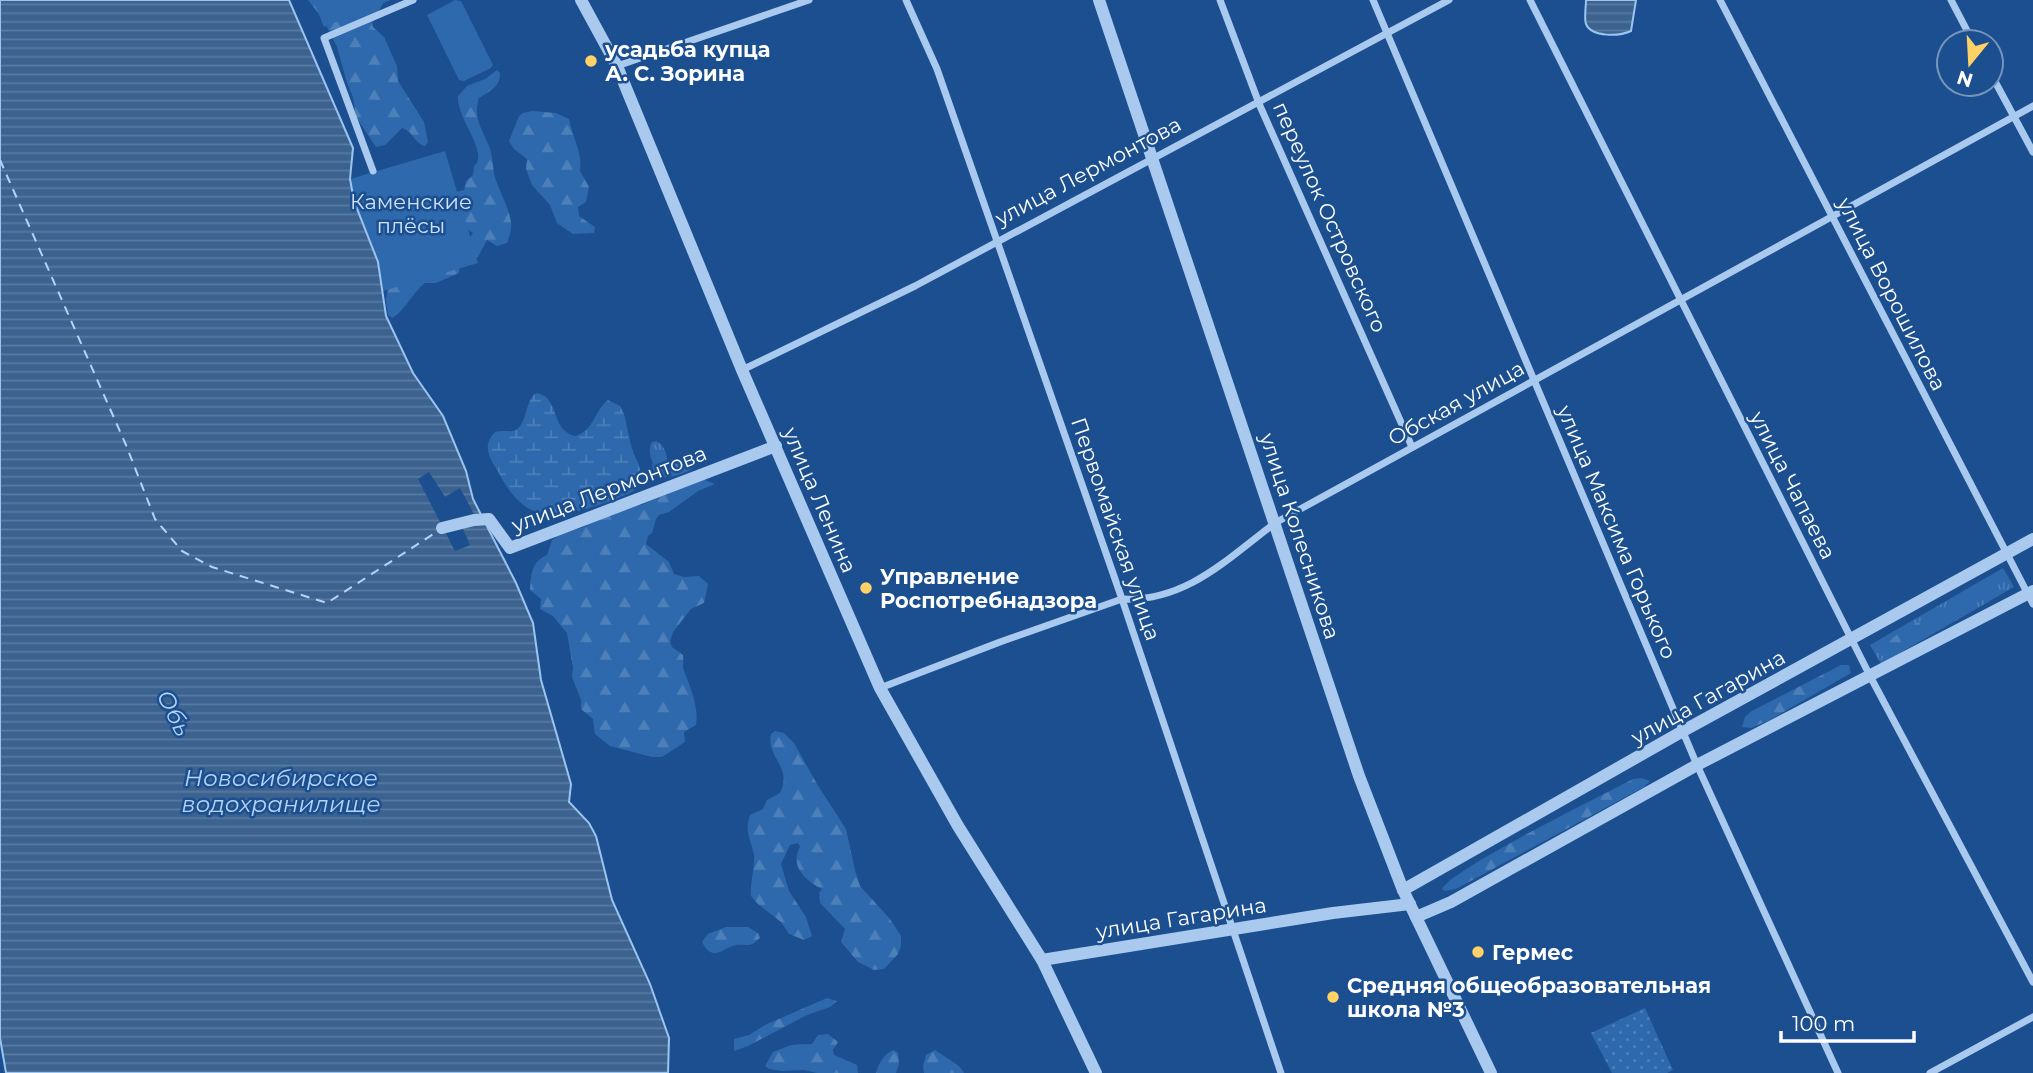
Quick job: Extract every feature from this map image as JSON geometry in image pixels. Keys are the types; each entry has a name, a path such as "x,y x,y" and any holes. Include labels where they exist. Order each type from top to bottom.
{"street":[{"path":"373,171 324,38 413,0"},
{"name":"улица Ленина","path":"581,0 617,66 742,370 880,688 958,826 1042,960 1096,1073"},
{"path":"617,66 809,0"},
{"name":"Первомайская улица","path":"906,0 937,69 1122,600 1281,1073"},
{"name":"улица Колесникова","path":"1099,0 1359,776 1410,904 1491,1073"},
{"name":"переулок Островского","path":"1220,0 1259,103 1412,447"},
{"name":"улица Максима Горького","path":"1373,0 1683,732 1839,1073"},
{"name":"улица Лермонтова","path":"742,370 915,286 1448,0"},
{"name":"улица Чапаева","path":"1530,0 1870,676 2033,982"},
{"name":"улица Ворошилова","path":"1720,0 2006,554 2031,596"},
{"path":"1951,0 1966,28"},
{"path":"2004,98 2033,152"},
{"name":"Обская улица","path":"880,688 1000,642 1122,600 1161,597 1185,588 1275,523 2033,106"},
{"name":"улица Лермонтова","path":"442,528 489,519 510,548 776,446"},
{"name":"улица Гагарина","path":"1404,890 2033,539"},
{"path":"1416,917 1451,902 1698,765 2031,596"},
{"name":"улица Гагарина","path":"1042,960 1410,904"},
{"path":"1930,1073 2033,1017"}],"green space":[{"path":"308,0 385,0 372,23 373,27 384,37 397,66 398,81 424,122 428,142 425,146 402,128 385,145 376,147 356,117 353,97 337,47 323,19"},
{"path":"313,0 391,0 324,27"},
{"path":"455,0 461,1 493,65 464,81 459,80 427,15"},
{"path":"497,70 500,73 499,82 479,98 477,111 491,153 496,181 510,217 511,229 507,243 497,246 487,240 478,257 460,263 459,273 436,283 425,283 392,318 388,315 386,300 388,286 461,249 473,233 465,228 455,192 464,190 466,181 473,175 478,156 458,96 467,86 485,79"},
{"path":"532,111 556,113 569,119 579,151 580,171 589,187 586,202 578,207 579,216 595,227 594,233 573,234 557,223 550,205 532,185 526,169 527,159 514,149 509,141 519,116"},
{"name":"Каменские плёсы","path":"445,151 478,263 383,291 378,262 354,201 350,179"},
{"path":"536,393 549,400 561,427 575,436 586,430 608,400 620,406 640,468 639,487 608,502 556,515 538,513 523,504 501,478 489,456 488,446 495,432 518,429 529,402"},
{"path":"656,441 663,446 670,462 699,459 702,462 680,474 658,478 652,467 650,453 652,442"},
{"path":"702,479 715,484 698,491 669,512 659,515 646,544 669,562 674,574 684,577 699,576 708,584 704,603 691,609 673,632 670,642 672,647 683,655 683,669 695,704 696,725 684,732 685,742 662,757 652,757 610,746 595,734 593,719 581,709 581,700 572,677 567,633 553,616 540,609 541,599 530,590 532,574 538,561 547,555 552,540 560,534 584,527 619,508 641,505"},
{"path":"2003,568 2014,587 1881,664 1870,645"},
{"path":"1934,614 1950,617 1932,634 1908,643 1894,653 1881,656 1896,636"},
{"path":"1841,665 1849,665 1851,673 1770,720 1751,728 1742,727 1750,712"},
{"path":"775,731 784,733 794,743 846,829 860,886 890,919 901,936 898,954 884,969 874,970 858,962 841,942 845,929 820,903 819,893 822,889 810,882 798,867 798,843 790,845 781,864 789,891 806,917 812,936 804,940 789,934 781,922 751,896 754,855 748,821 750,815 763,809 767,800 780,793 783,784 782,769 770,742 771,734"},
{"path":"1633,779 1650,781 1644,787 1456,889 1442,889 1452,879 1499,849"},
{"path":"726,927 748,927 758,933 760,938 753,944 732,946 719,953 706,949 702,942 708,934"},
{"path":"827,998 837,1001 830,1007 807,1015 734,1051 734,1039 749,1035 765,1025"},
{"path":"1645,1008 1673,1070 1667,1073 1612,1073 1591,1033"},
{"path":"828,1034 838,1042 833,1050 834,1055 857,1065 858,1073 782,1071 765,1066 773,1052 791,1045 812,1044 818,1035"},
{"path":"894,1050 898,1053 899,1064 896,1073 876,1073 882,1059"},
{"path":"935,1050 959,1066 964,1073 924,1073 926,1055"}],"water":[{"name":"Новосибирское водохранилище","path":"0,0 289,0 353,148 350,179 354,201 378,262 386,316 413,373 443,416 466,471 473,499 516,583 533,623 541,680 571,784 569,802 589,823 596,836 612,900 650,984 669,1038 668,1073 6,1073 0,1038"},
{"path":"1586,0 1636,0 1631,31 1607,35 1589,29 1585,22"}],"pier":[{"path":"429,472 445,497 460,488 476,518 463,529 470,545 455,551 418,479"}],"ferry route":[{"path":"0,160 126,445 155,519 182,551 212,567 327,603 438,531"}],"place":[{"name":"усадьба купца А. С. Зорина","path":"591,61"},
{"name":"Управление Роспотребнадзора","path":"866,588"},
{"name":"Гермес","path":"1478,952"},
{"name":"Средняя общеобразовательная школа №3","path":"1333,997"}],"water label":[{"name":"Обь","path":"174,713"}]}
